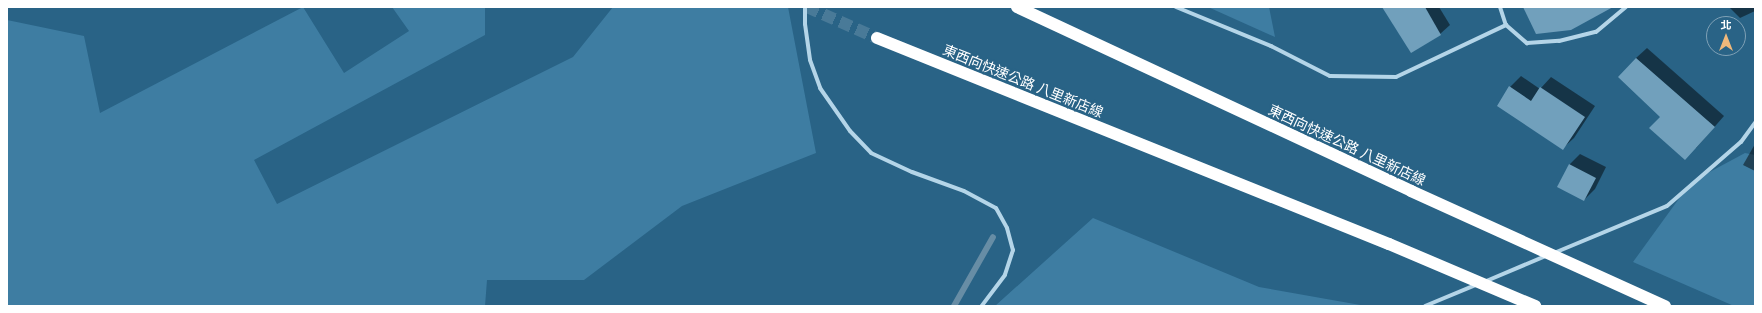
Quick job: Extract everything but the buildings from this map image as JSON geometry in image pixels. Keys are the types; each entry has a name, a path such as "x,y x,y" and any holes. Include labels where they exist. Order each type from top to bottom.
{"highway":[{"name":"東西向快速公路 八里新店線","path":"1017,7 1411,191 1665,306"},
{"name":"東西向快速公路 八里新店線","path":"877,38 1389,244 1535,306"}],"street":[{"path":"805,7 805,24 810,60 820,88 855,136 871,153 964,191 996,208 1007,228 1013,250 1005,275 982,306"},
{"path":"1176,7 1271,46 1330,76 1396,77 1506,25"},
{"path":"1500,7 1506,25 1527,44 1559,41 1596,32 1626,7"},
{"path":"1425,306 1667,206 1741,142 1755,123"}],"shaded area":[{"path":"303,7 344,73 409,31 392,7 485,7 485,35 254,160 277,204 573,57 613,7 788,7 816,153 682,206 584,280 487,280 485,306 7,306 7,20 84,36 100,113"},
{"path":"1208,7 1269,7 1275,37"},
{"path":"1745,153 1755,155 1755,306 1734,306 1633,262 1691,182"},
{"path":"1093,218 1259,287 1366,306 995,306"}],"waterway":[{"path":"954,306 993,237"}],"tunnel":[{"path":"807,7 877,38"}]}
